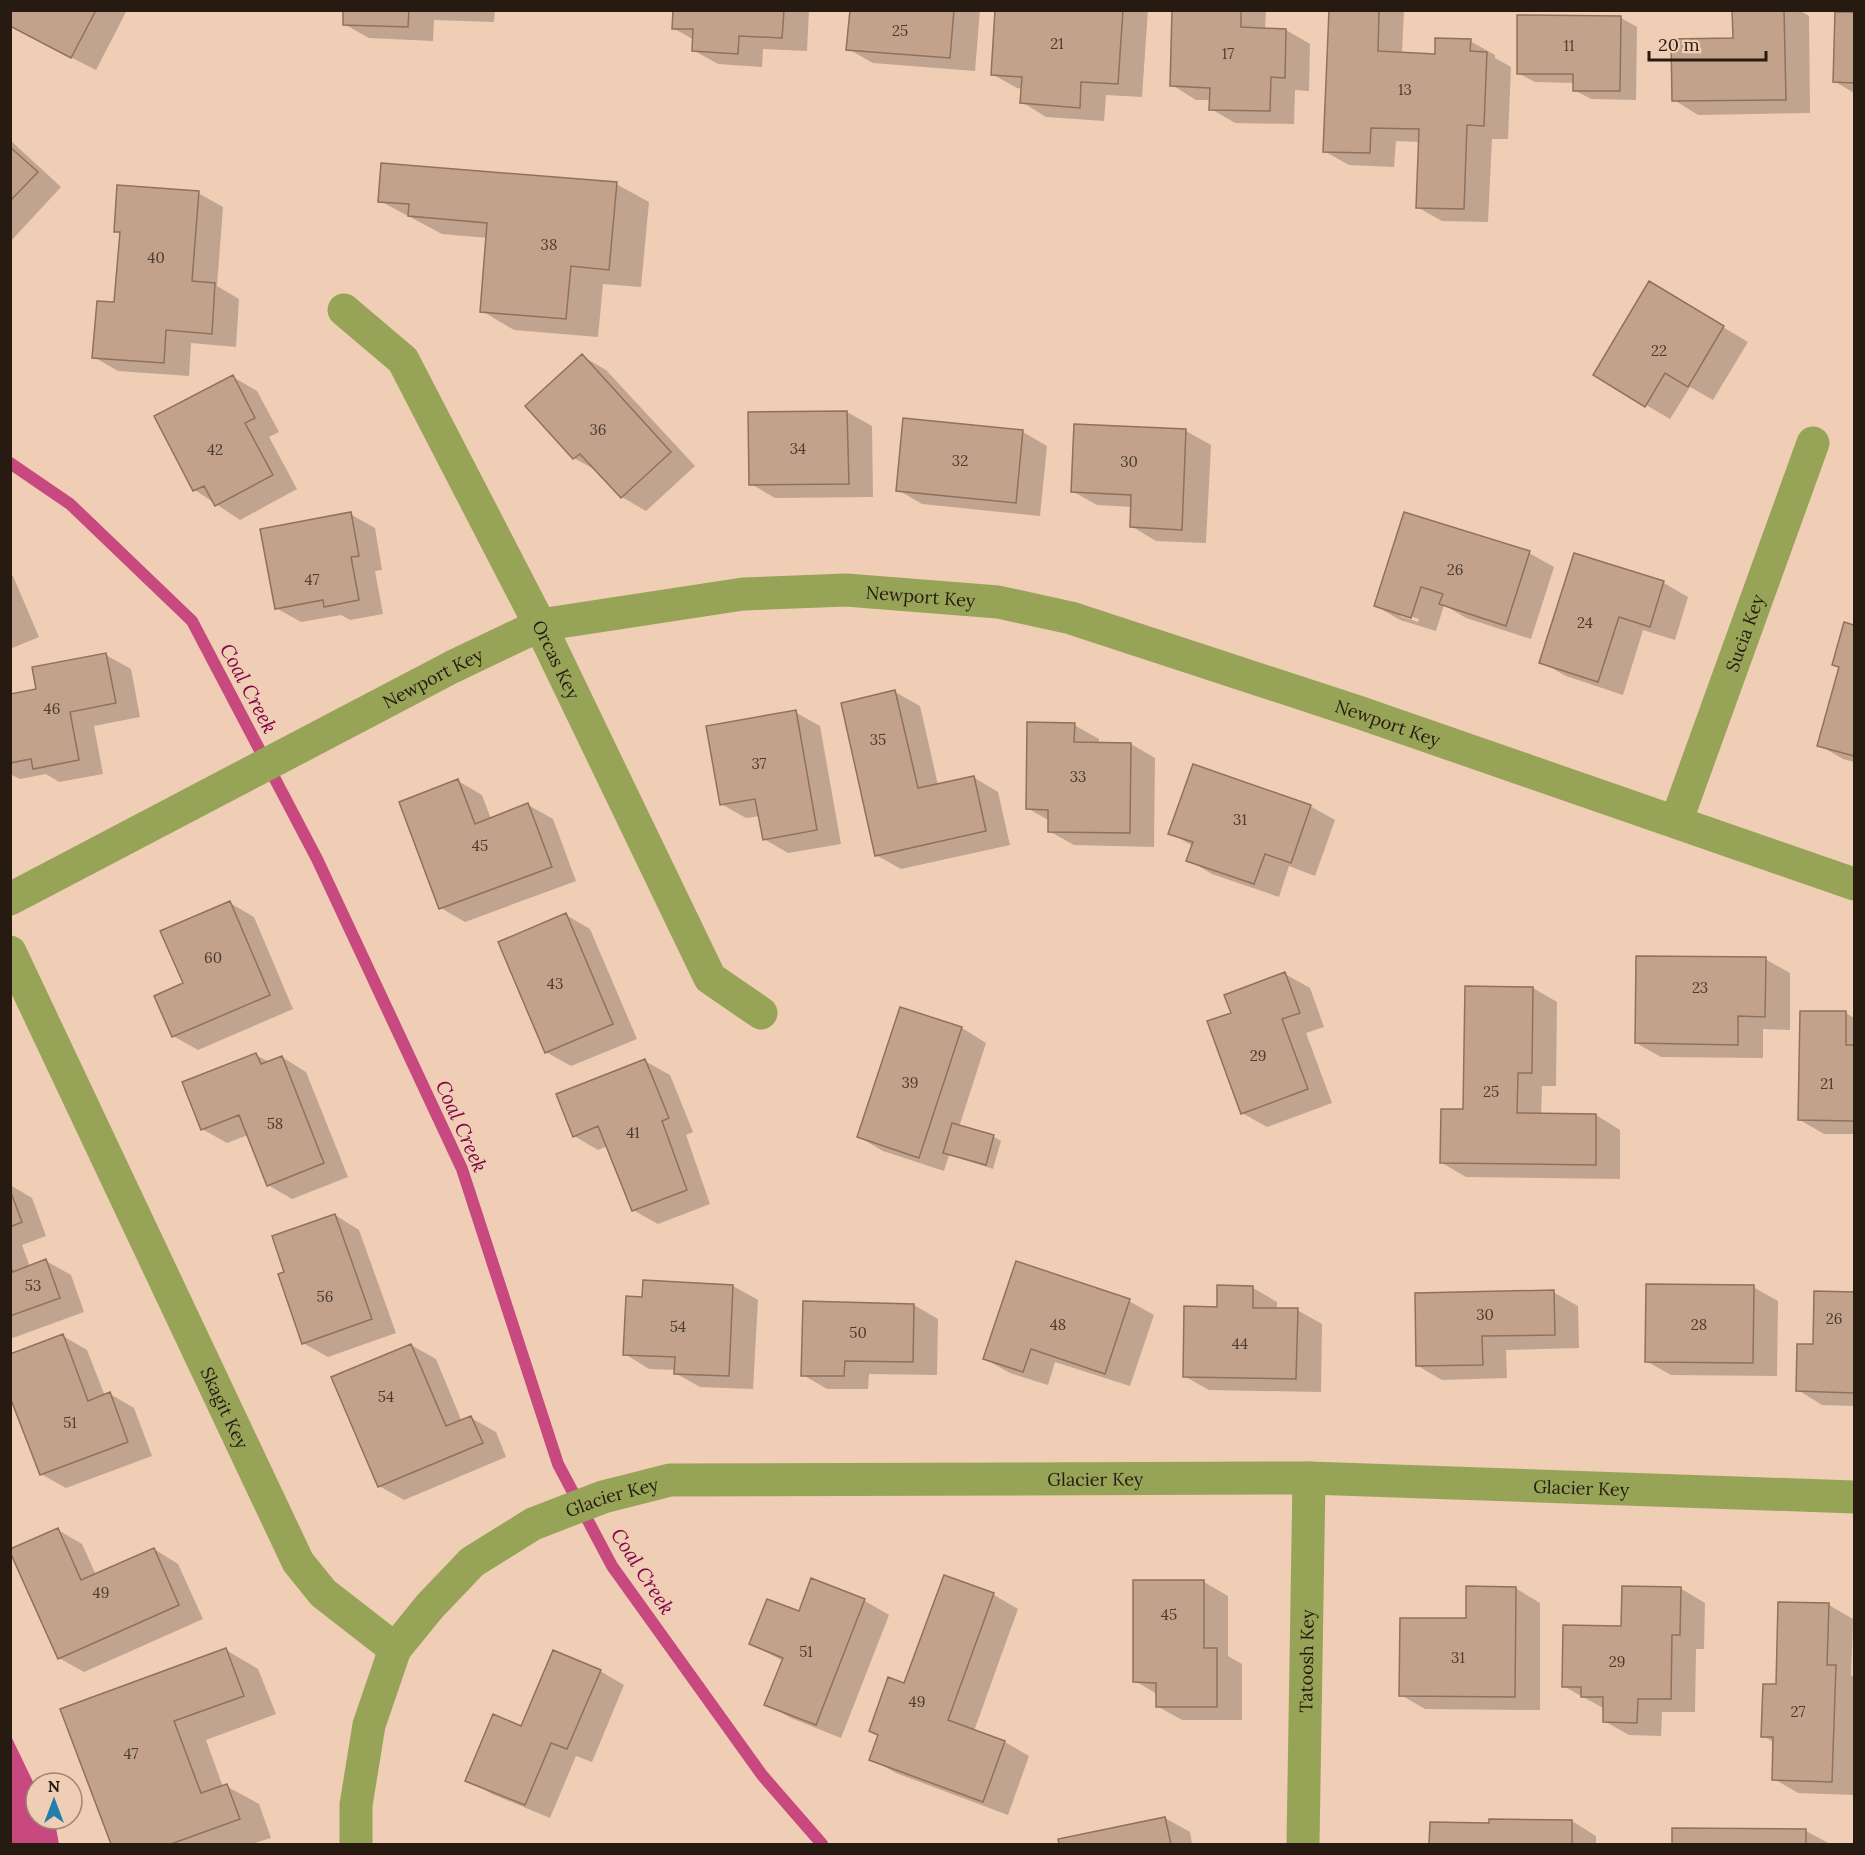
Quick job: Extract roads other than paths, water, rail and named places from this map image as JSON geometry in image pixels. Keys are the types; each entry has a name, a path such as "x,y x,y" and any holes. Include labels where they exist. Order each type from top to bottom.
{"street":[{"name":"Orcas Key","path":"344,310 403,360 540,624 710,978 761,1013"},
{"name":"Sucia Key","path":"1676,822 1813,443"},
{"name":"Newport Key","path":"10,899 452,667 540,624 743,594 846,590 998,602 1071,618 1358,712 1854,884"},
{"name":"Skagit Key","path":"10,952 298,1562 323,1593 395,1649"},
{"name":"Glacier Key","path":"395,1649 430,1606 472,1562 532,1524 603,1497 670,1480 1309,1478 1854,1497"},
{"name":"Tatoosh Key","path":"1303,1845 1309,1478"},
{"path":"356,1845 356,1805 369,1725 395,1649"}],"waterway":[{"name":"Coal Creek","path":"10,463 70,504 192,621 317,859 462,1169 558,1464 612,1566 762,1775 822,1844"}]}
